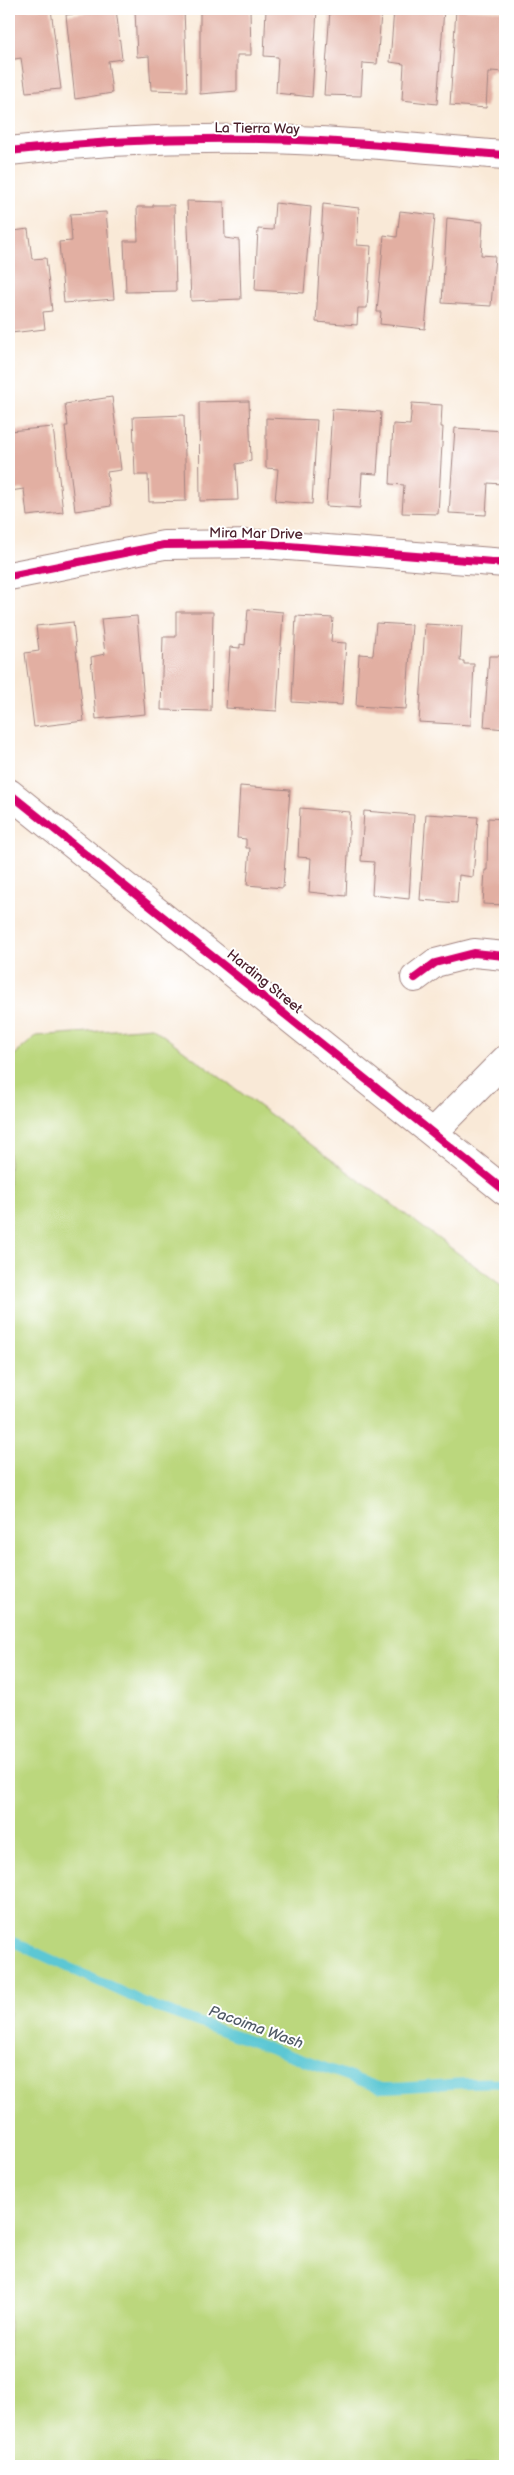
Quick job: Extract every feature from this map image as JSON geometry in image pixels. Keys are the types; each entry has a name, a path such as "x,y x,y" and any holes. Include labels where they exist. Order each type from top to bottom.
{"street":[{"name":"La Tierra Way","path":"9,151 126,142 218,139 320,142 505,155"},
{"name":"Mira Mar Drive","path":"9,576 164,545 263,544 505,563"},
{"name":"Harding Street","path":"9,792 505,1189"},
{"path":"415,978 435,963 474,953 505,956"},
{"path":"434,1132 505,1060"}],"green space":[{"path":"152,1027 505,1288 505,2466 9,2466 9,1060 36,1036"}],"building":[{"path":"51,9 61,89 26,92 21,58 9,60 9,10"},
{"path":"116,9 122,59 108,61 112,93 75,99 66,15"},
{"path":"135,9 184,9 187,91 151,90 149,56 137,57"},
{"path":"200,9 250,9 251,55 237,55 237,91 200,94"},
{"path":"266,9 317,9 312,97 276,93 278,57 264,56"},
{"path":"394,9 444,9 437,104 402,100 404,64 390,62"},
{"path":"456,9 505,11 503,72 491,71 492,73 488,73 486,108 450,105"},
{"path":"330,10 381,14 377,64 363,63 361,96 324,95"},
{"path":"187,201 224,202 225,238 239,240 241,299 191,301"},
{"path":"275,203 311,207 304,293 255,290 258,229 273,230"},
{"path":"323,204 359,208 357,245 371,246 367,308 358,308 357,325 316,322"},
{"path":"153,205 174,205 176,291 126,292 124,241 138,241 137,207 153,207"},
{"path":"400,211 435,215 425,329 380,324 381,312 377,312 384,235 397,237"},
{"path":"106,212 114,299 64,303 59,242 72,241 70,214"},
{"path":"447,218 483,222 481,255 495,256 491,306 442,303"},
{"path":"14,229 14,231 28,229 32,259 46,258 52,311 43,312 45,329 11,333 9,316 9,230"},
{"path":"112,397 121,470 107,472 111,506 75,511 65,426 68,426 65,404"},
{"path":"249,401 251,461 236,464 238,500 200,501 199,402"},
{"path":"412,403 442,405 441,427 443,427 438,514 402,513 404,485 390,484 393,424 410,425"},
{"path":"332,409 381,412 377,474 362,473 360,508 326,506"},
{"path":"184,415 186,501 149,502 148,475 135,475 133,417"},
{"path":"266,418 317,420 312,504 275,501 278,469 266,468"},
{"path":"53,427 63,512 27,516 24,489 10,491 9,431"},
{"path":"455,428 505,431 502,484 488,483 486,515 449,513"},
{"path":"248,609 283,612 277,711 226,708 230,647 240,648 240,644 245,645"},
{"path":"176,612 213,612 211,711 161,710 163,637 176,637"},
{"path":"137,616 145,714 96,719 91,657 105,654 101,619"},
{"path":"296,616 333,618 331,642 346,643 342,705 292,702"},
{"path":"73,622 84,721 34,727 25,653 39,651 36,626"},
{"path":"376,623 412,625 406,709 356,706 359,654 373,655"},
{"path":"425,624 462,626 460,661 464,661 464,664 474,664 471,725 419,722"},
{"path":"504,641 505,729 484,727 489,656 503,656"},
{"path":"240,786 290,790 283,888 247,885 250,848 246,848 246,839 237,838"},
{"path":"300,808 350,812 346,896 309,892 311,858 298,857"},
{"path":"364,811 414,815 409,899 372,895 374,862 361,861"},
{"path":"426,814 478,817 473,877 459,875 457,903 420,900"},
{"path":"488,818 505,819 505,905 483,904 485,870 487,870"}],"waterway":[{"name":"Pacoima Wash","path":"9,1940 150,2005 381,2088 490,2082 505,2083"}],"cycle path":[{"path":"9,151 125,141 242,139 343,142 505,155"},
{"path":"9,576 164,545 263,544 505,563"},
{"path":"9,793 505,1191"},
{"path":"415,978 435,963 474,953 505,956"}]}
